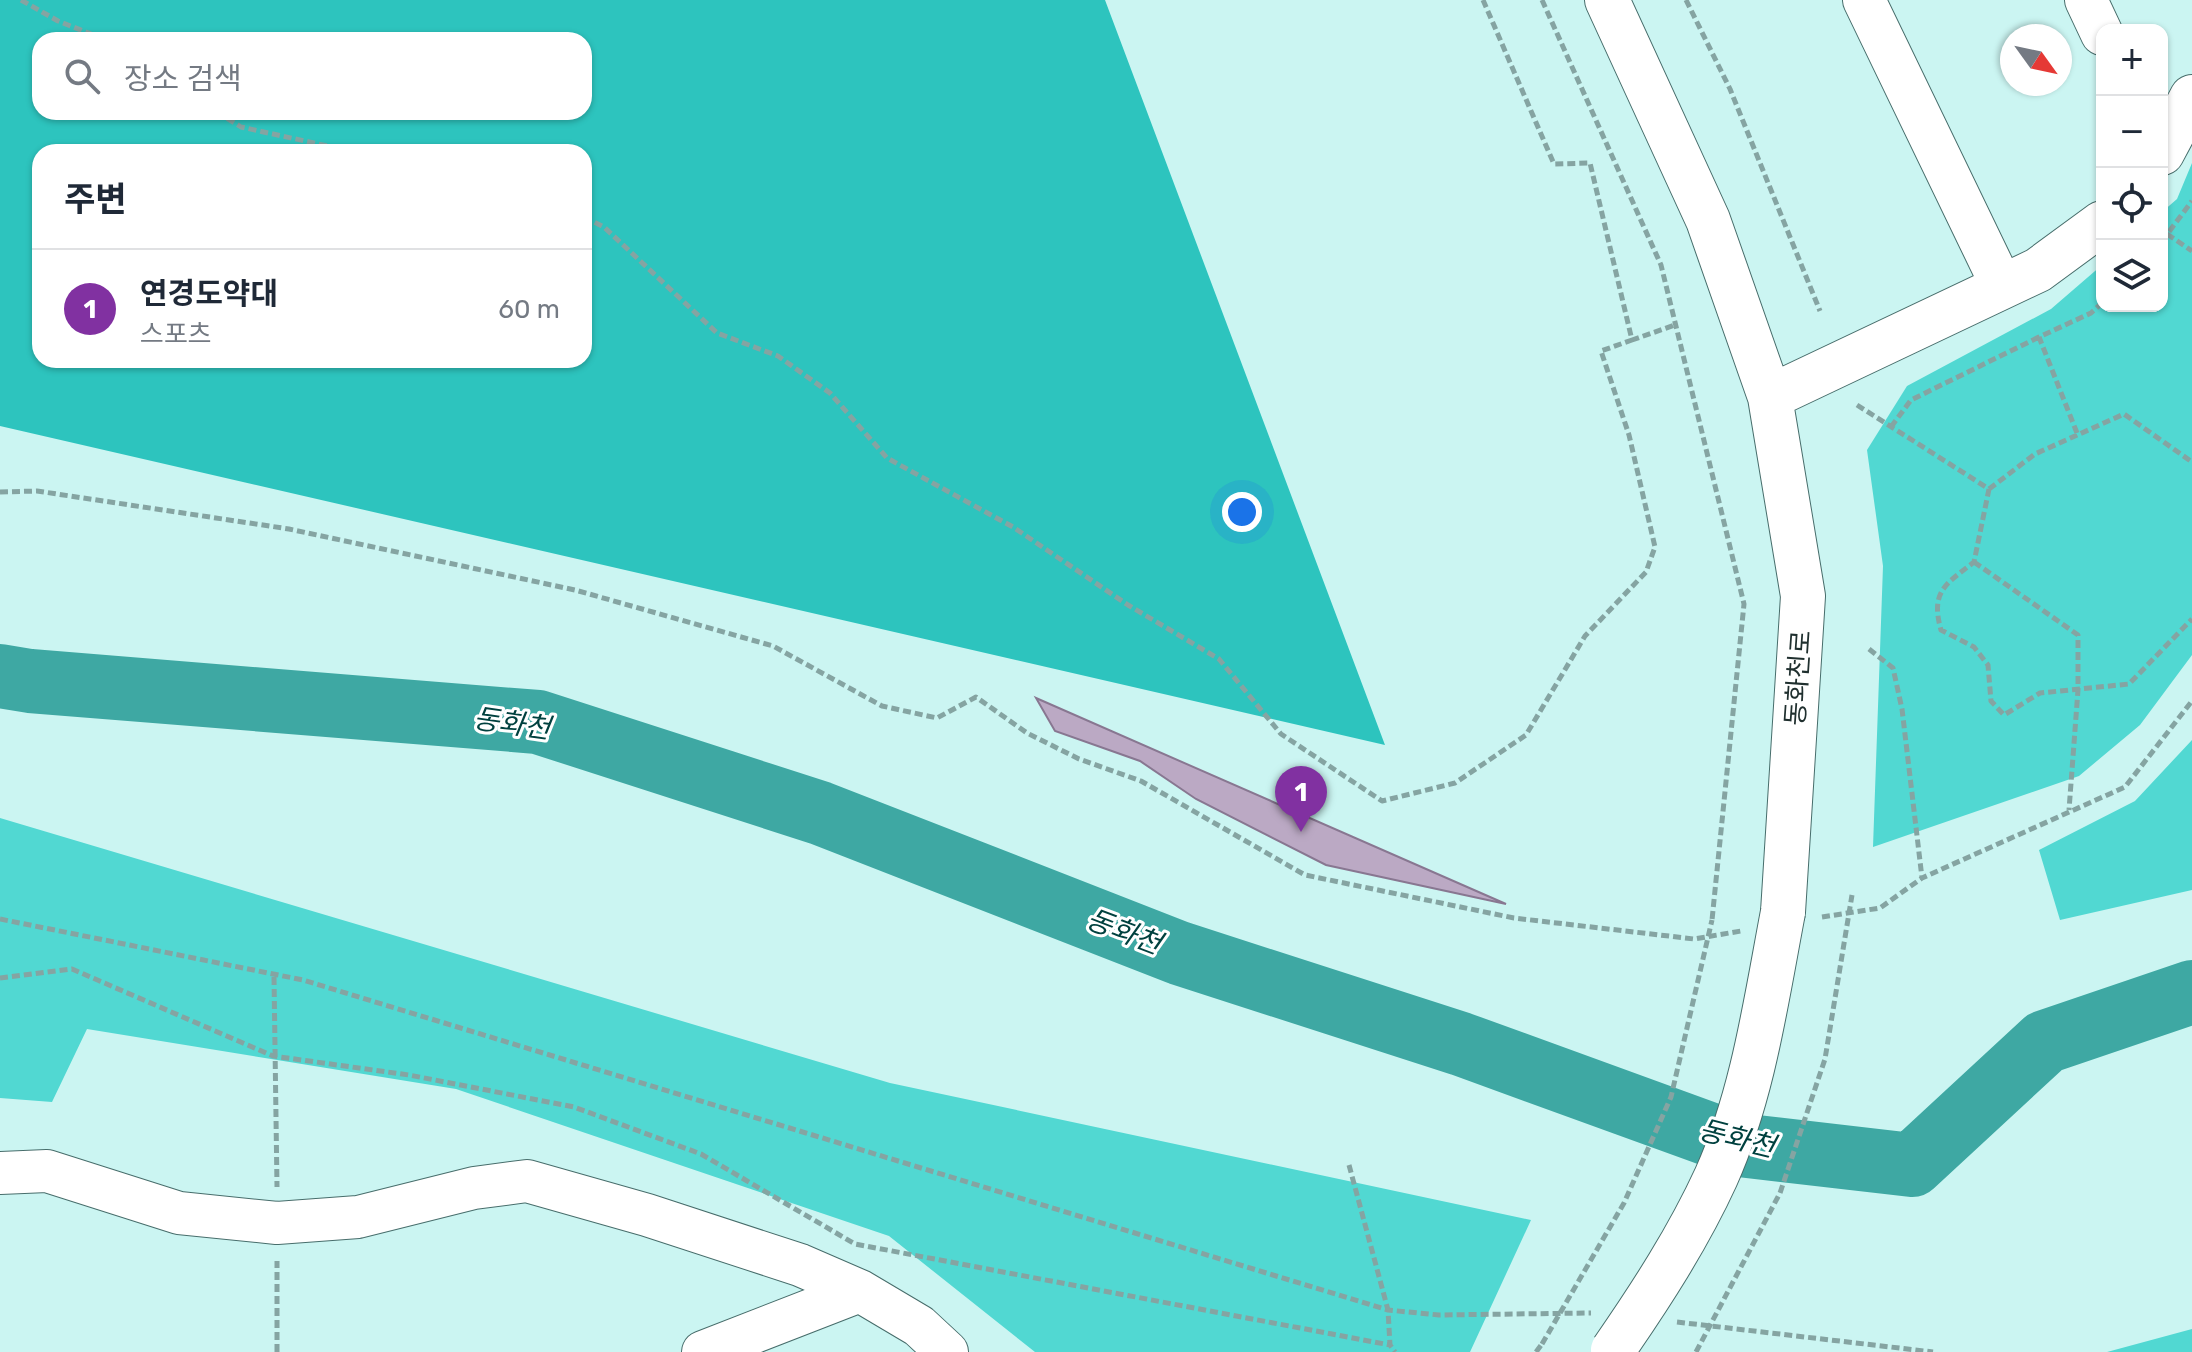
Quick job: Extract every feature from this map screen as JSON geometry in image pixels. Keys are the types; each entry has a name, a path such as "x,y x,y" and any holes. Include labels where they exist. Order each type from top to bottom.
{"main road":[{"name":"동화천로","path":"1607,0 1708,220 1770,397 1803,596 1786,920 1755,1057 1716,1176 1658,1284 1608,1338"},
{"path":"2168,142 2192,97"},
{"path":"1770,397 2038,270 2096,227"}],"street":[{"path":"1864,0 2002,286"},
{"path":"2086,0 2097,24"},
{"path":"0,1173 47,1171 179,1213 277,1223 358,1217 474,1188 527,1181 800,1265 860,1291 919,1326 947,1352"},
{"path":"703,1352 860,1291"}],"path":[{"path":"21,0 58,21 86,32"},
{"path":"1483,0 1554,164 1590,163 1632,340"},
{"path":"1536,1352 1624,1203 1671,1097 1712,920 1744,604 1661,265 1542,0"},
{"path":"1686,0 1730,89 1820,311"},
{"path":"230,120 241,127 319,144"},
{"path":"2168,233 2192,201"},
{"path":"592,221 604,227 717,333 778,356 830,393 887,458 1013,527 1128,605 1219,659 1281,734 1382,801 1455,783 1526,735 1585,636 1646,572 1655,547 1629,435 1601,351 1675,325"},
{"path":"2168,235 2192,251"},
{"path":"1891,427 1911,400 2096,308"},
{"path":"2039,337 2077,433"},
{"path":"1857,405 1989,489"},
{"path":"2192,462 2124,414 2035,454 1989,489 1974,562 1941,588 1936,611 1941,630 1974,647 1988,665 1991,701 2004,715 2040,693 2129,684 2192,619"},
{"path":"0,492 37,491 289,529 575,590 773,646 882,706 937,718 976,697 1027,733 1079,759 1141,781 1305,875 1514,918 1647,935 1694,939 1786,920 1880,908 1922,878 2125,787 2192,701"},
{"path":"1974,562 2078,635 2078,690 2069,810"},
{"path":"1869,649 1893,668 1902,709 1922,878"},
{"path":"1696,1352 1780,1193 1825,1059 1852,895"},
{"path":"0,919 274,977 303,980 1388,1310 1608,1338"},
{"path":"0,978 72,969 273,1056 409,1075 574,1107 701,1154 855,1244 1390,1345"},
{"path":"274,977 273,1056 277,1105"},
{"path":"1349,1165 1388,1310 1390,1345 1395,1352"},
{"path":"1676,1322 1933,1352"}],"shaded area":[{"path":"0,0 1105,0 1385,745 0,426"},
{"path":"2192,163 2192,655 2140,725 2079,776 1873,847 1883,566 1867,450 1907,386 2051,309 2096,270 2096,312 2168,312 2168,207 2177,199"},
{"path":"2192,740 2192,890 2060,920 2039,850 2135,801"},
{"path":"0,818 890,1083 1531,1220 1470,1352 1035,1352 889,1236 456,1089 87,1029 52,1102 0,1098"},
{"path":"2192,1329 2192,1352 2107,1352"}],"building":[{"path":"1036,698 1506,904 1326,865 1196,799 1140,761 1055,731"}],"waterway":[{"name":"동화천","path":"0,676 30,681 538,722 820,813 1179,953 1461,1044 1739,1145 1912,1165 2045,1042 2192,992"}],"place":[{"name":"연경도약대","path":"1301,832"}]}
